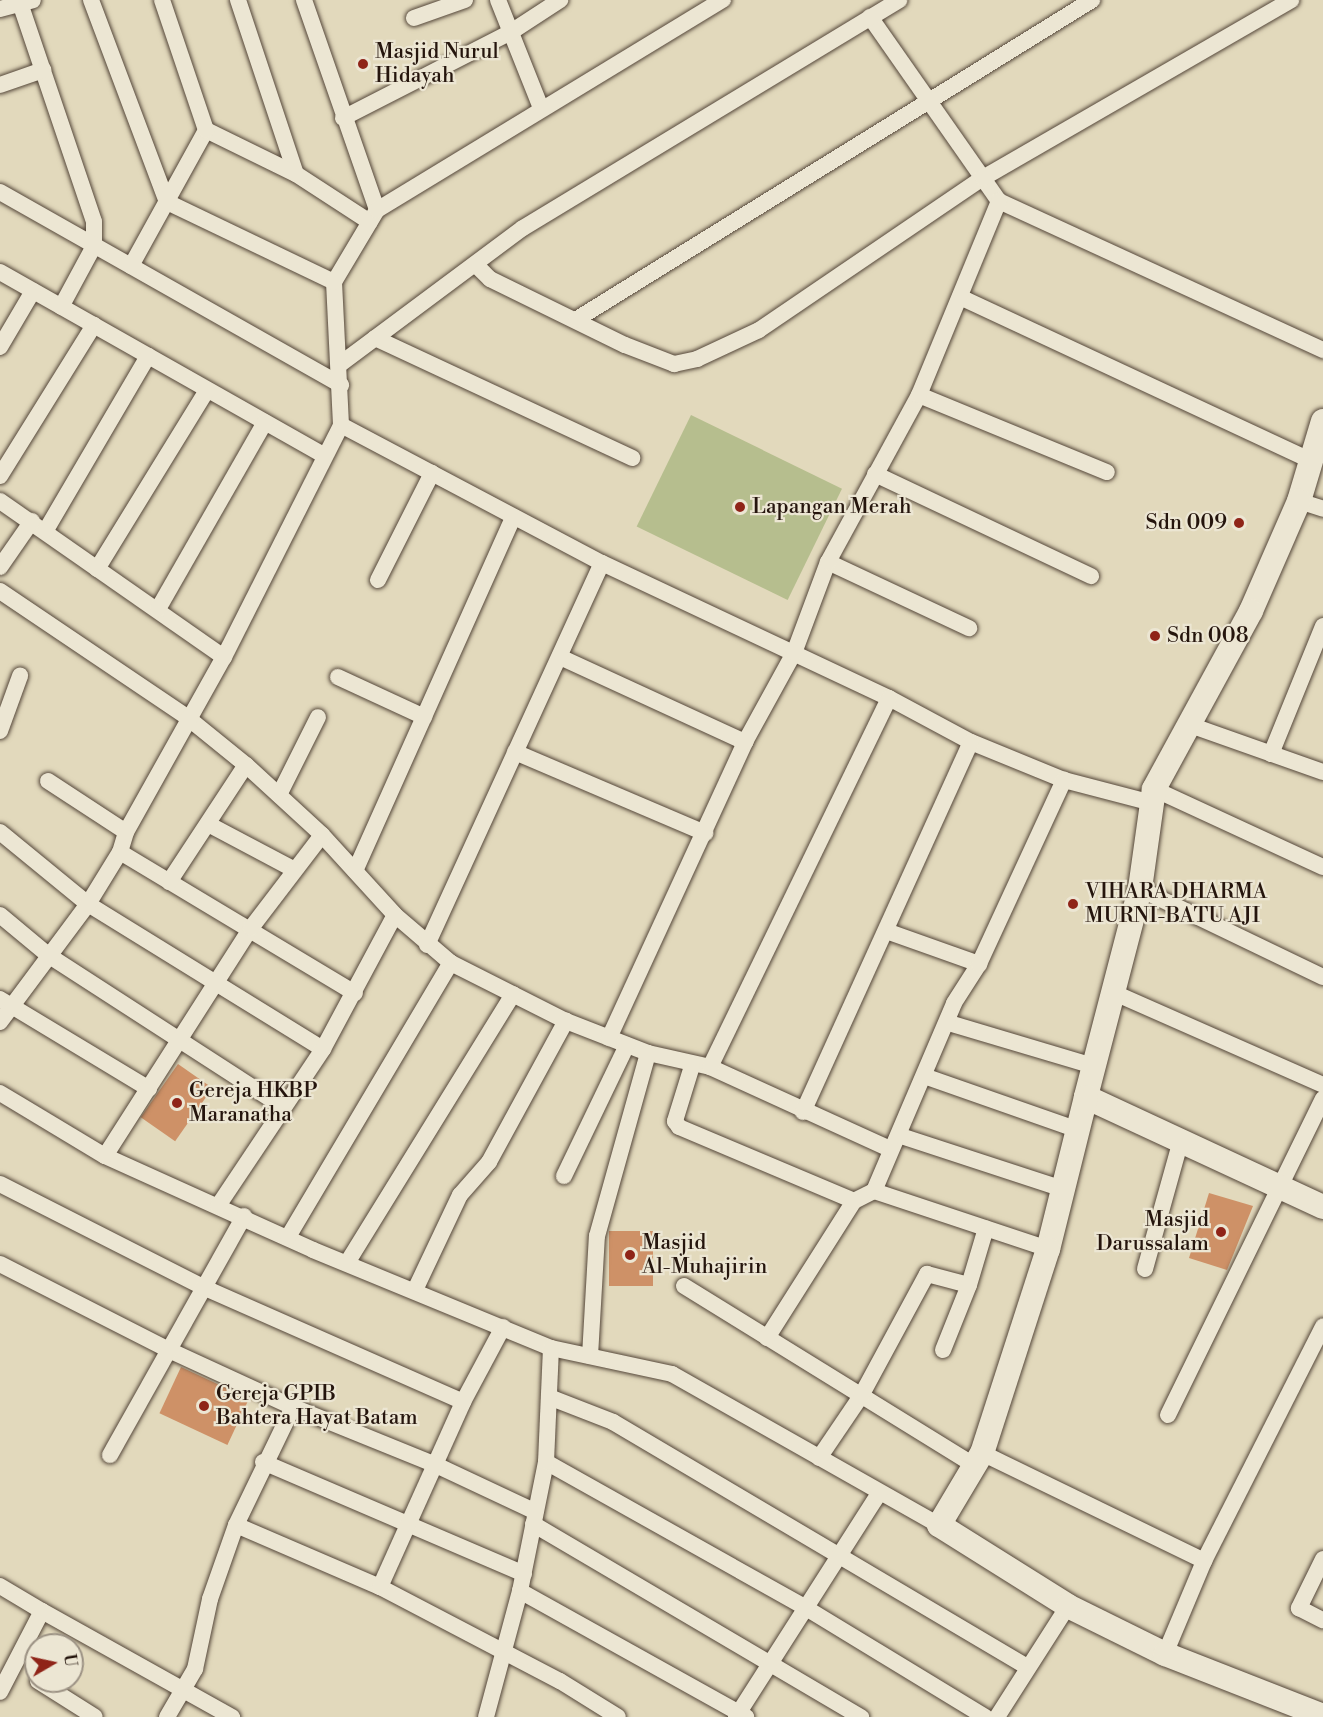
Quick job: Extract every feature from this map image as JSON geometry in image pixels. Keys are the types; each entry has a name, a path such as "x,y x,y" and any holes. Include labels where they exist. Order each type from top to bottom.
{"street":[{"path":"91,0 167,202 334,282"},
{"path":"162,0 206,130 296,174 373,216"},
{"path":"237,0 296,174"},
{"path":"304,0 373,216"},
{"path":"414,18 465,0"},
{"path":"498,0 542,108"},
{"path":"343,118 511,32 560,0"},
{"path":"0,1022 5,1003 48,955 88,904 120,852 126,832 224,657 323,455 341,425 341,385 334,282 373,216 698,6 723,0"},
{"path":"339,365 523,228 899,0"},
{"path":"577,319 928,99 1092,0"},
{"path":"476,265 490,279 674,364 697,359 759,330 983,178 1291,0"},
{"path":"0,9 24,1 43,70 94,222 94,246 61,307"},
{"path":"870,17 999,201 1323,350"},
{"path":"0,85 43,70"},
{"path":"131,266 206,130"},
{"path":"0,192 341,385"},
{"path":"609,1038 745,742 794,653 828,562 919,395 999,201"},
{"path":"0,272 323,455"},
{"path":"0,347 33,291"},
{"path":"960,297 1311,461"},
{"path":"0,476 94,326"},
{"path":"375,338 632,458"},
{"path":"46,530 148,356"},
{"path":"97,569 207,390"},
{"path":"919,395 1107,472"},
{"path":"939,1525 979,1459 1048,1249 1110,991 1140,889 1153,796 1251,611 1299,501 1323,421"},
{"path":"158,609 265,422"},
{"path":"341,425 602,563 889,698 971,742 1064,780 1153,796 1323,867"},
{"path":"378,580 432,473"},
{"path":"875,474 1091,576"},
{"path":"0,501 46,530 97,569 158,609 224,657"},
{"path":"1299,501 1323,509"},
{"path":"355,871 513,517"},
{"path":"0,567 32,521"},
{"path":"828,562 969,628"},
{"path":"427,945 602,563"},
{"path":"0,591 188,718 246,765 322,835 395,915 427,945 451,963 566,1021 648,1053 692,1066 710,1067 802,1113 1063,1189"},
{"path":"1271,754 1323,626"},
{"path":"560,657 745,742"},
{"path":"0,731 20,676"},
{"path":"338,677 424,717"},
{"path":"710,1067 889,698"},
{"path":"279,795 318,717"},
{"path":"1190,725 1323,772"},
{"path":"802,1113 971,742"},
{"path":"515,752 705,833"},
{"path":"169,882 246,765"},
{"path":"767,1338 854,1201 874,1191 949,1023 954,1003 979,964 1064,780"},
{"path":"48,781 126,832"},
{"path":"207,824 295,870"},
{"path":"0,832 88,904 323,1049"},
{"path":"105,1156 149,1089 178,1038 251,928 322,835"},
{"path":"120,852 251,928 355,993"},
{"path":"1140,889 1323,977"},
{"path":"0,915 48,955 283,1107"},
{"path":"218,1206 323,1049 395,915"},
{"path":"886,931 979,964"},
{"path":"288,1237 451,963"},
{"path":"1110,991 1323,1085"},
{"path":"347,1263 513,994"},
{"path":"5,1003 149,1089"},
{"path":"415,1290 460,1195 489,1162 566,1021"},
{"path":"949,1023 1093,1066"},
{"path":"564,1176 627,1045"},
{"path":"590,1356 597,1236 648,1053"},
{"path":"692,1066 675,1121 679,1127 854,1201"},
{"path":"924,1076 1078,1130"},
{"path":"1086,1097 1279,1184 1323,1207"},
{"path":"1168,1415 1279,1184 1323,1099"},
{"path":"2,1100 105,1156 347,1263 551,1348 672,1374 939,1525 1068,1606 1165,1654 1323,1716"},
{"path":"1145,1269 1181,1140"},
{"path":"0,1184 205,1288 463,1402"},
{"path":"874,1191 1048,1249"},
{"path":"111,1455 171,1352 244,1216"},
{"path":"943,1350 969,1285 986,1228"},
{"path":"0,1264 171,1352 293,1407 436,1465 534,1518 861,1717"},
{"path":"819,1458 861,1396 927,1274 969,1285"},
{"path":"684,1286 861,1396 979,1459 1204,1561"},
{"path":"1165,1654 1204,1561 1323,1326"},
{"path":"380,1587 463,1402 503,1328"},
{"path":"486,1717 524,1574 546,1462 551,1348"},
{"path":"549,1397 613,1422 1027,1667"},
{"path":"167,1717 187,1690 236,1525 263,1462 293,1407"},
{"path":"263,1462 524,1574"},
{"path":"546,1462 806,1608 985,1717"},
{"path":"520,1591 740,1716 771,1662 879,1493"},
{"path":"236,1525 380,1587 502,1651 618,1717"},
{"path":"1323,1559 1299,1608 1323,1620"},
{"path":"0,1586 232,1717"},
{"path":"997,1717 1068,1606"},
{"path":"0,1692 42,1611"},
{"path":"15,1666 24,1672"},
{"path":"57,1693 95,1717"}],"green space":[{"name":"Lapangan Merah","path":"691,415 842,489 788,600 637,526"}],"building":[{"name":"Gereja HKBP Maranatha","path":"178,1064 212,1088 175,1141 141,1117"},
{"name":"Masjid Darussalam","path":"1209,1193 1253,1206 1227,1270 1189,1258"},
{"name":"Masjid Al-Muhajirin","path":"609,1231 653,1231 653,1286 609,1286"},
{"name":"Gereja GPIB Bahtera Hayat Batam","path":"181,1367 249,1399 227,1445 159,1413"}],"place":[{"name":"Masjid Nurul Hidayah","path":"363,64"},
{"name":"Lapangan Merah","path":"740,507"},
{"name":"Sdn 009","path":"1239,523"},
{"name":"Sdn 008","path":"1155,636"},
{"name":"VIHARA DHARMA MURNI-BATU AJI","path":"1073,904"},
{"name":"Gereja HKBP Maranatha","path":"177,1103"},
{"name":"Masjid Darussalam","path":"1221,1232"},
{"name":"Masjid Al-Muhajirin","path":"630,1255"},
{"name":"Gereja GPIB Bahtera Hayat Batam","path":"204,1406"}]}
